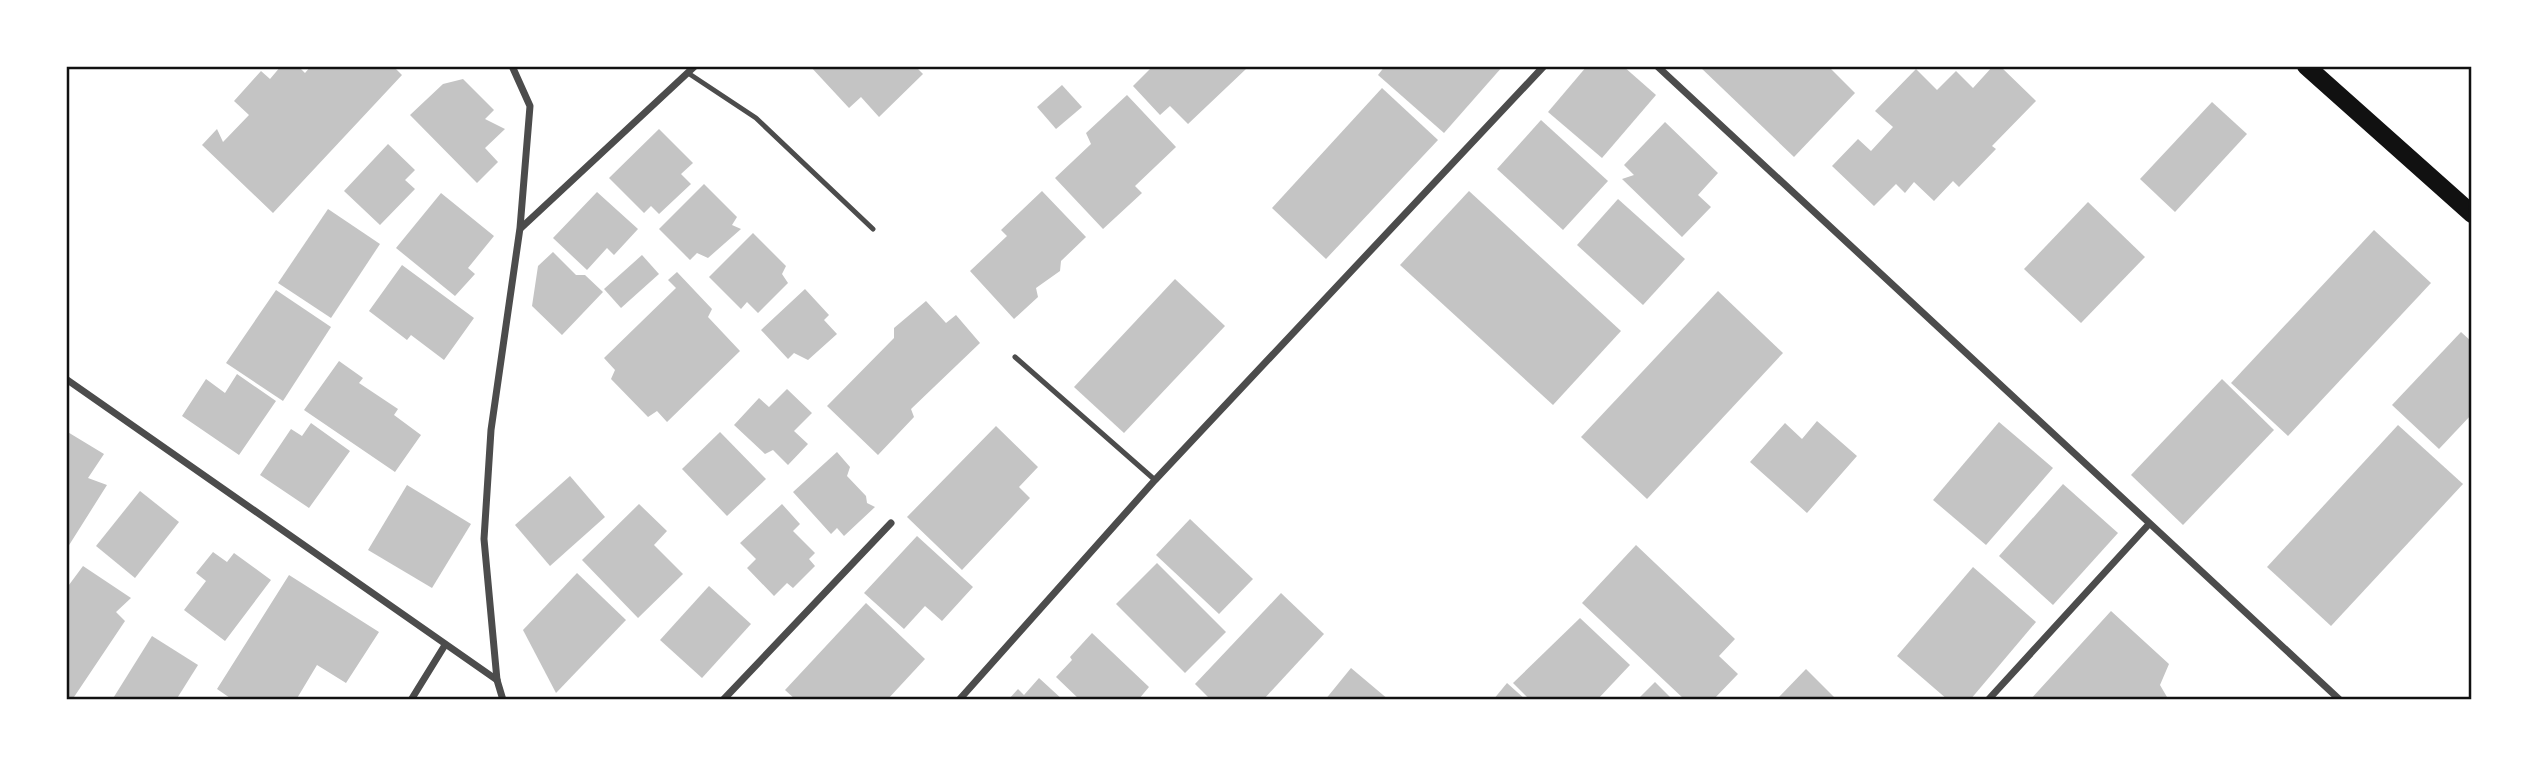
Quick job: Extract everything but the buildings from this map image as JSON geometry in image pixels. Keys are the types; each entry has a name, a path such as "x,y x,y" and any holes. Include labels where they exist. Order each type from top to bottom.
{"main road":[{"path":"2306,66 2472,214"}],"street":[{"path":"503,699 498,680 484,539 491,430 520,228 530,106 512,66"},
{"path":"520,228 695,66"},
{"path":"960,699 1156,480 1544,66"},
{"path":"1657,66 2340,699"},
{"path":"66,379 445,646 498,680"},
{"path":"723,699 891,523"},
{"path":"1988,699 2149,524"},
{"path":"411,699 445,646"}],"lane":[{"path":"688,73 756,118 873,229"},
{"path":"1015,357 1156,480"}]}
